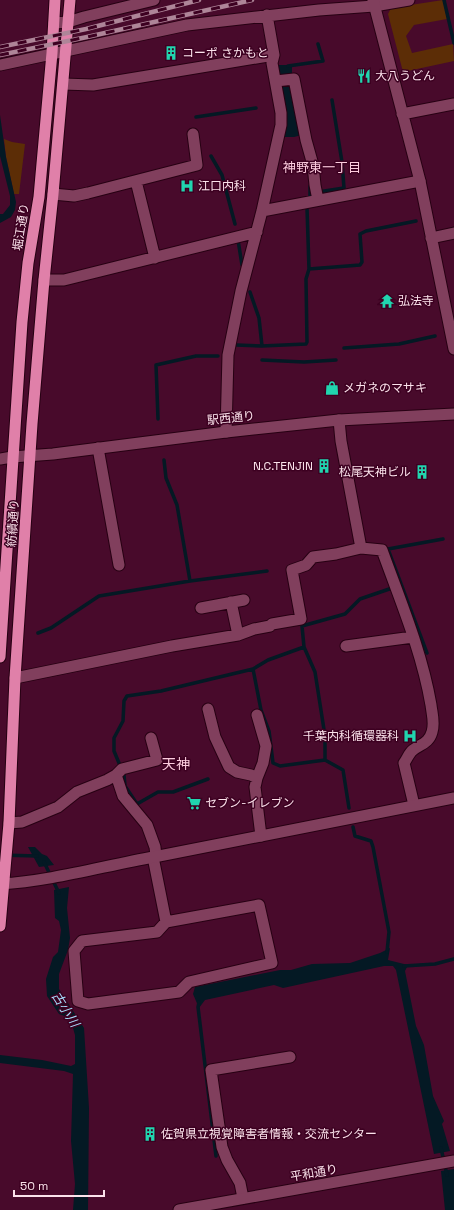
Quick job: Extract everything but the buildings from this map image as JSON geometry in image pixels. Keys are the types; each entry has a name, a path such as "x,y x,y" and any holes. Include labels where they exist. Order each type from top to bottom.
{"highway":[{"name":"堀江通り","path":"12,457 28,263 39,197 52,53 55,0"},
{"path":"30,456 44,280 70,0"},
{"name":"紡績通り","path":"0,926 2,884 8,840 15,678 30,456"},
{"name":"紡績通り","path":"0,657 12,457"}],"street":[{"path":"54,23 68,22 154,0"},
{"path":"0,65 187,25 409,0"},
{"path":"374,3 420,181 453,343"},
{"path":"226,432 228,355 241,291 257,232 281,125 281,113 272,63 274,55 267,15"},
{"path":"63,84 93,85 274,55"},
{"path":"276,81 294,79 306,140 313,165 318,200"},
{"path":"402,114 454,104"},
{"path":"53,194 74,196 197,165 193,134"},
{"path":"136,181 155,258"},
{"path":"262,211 420,181"},
{"path":"44,280 64,280 257,232"},
{"path":"431,238 454,233"},
{"name":"駅西通り","path":"0,459 339,420 454,414"},
{"path":"339,420 341,441 361,548"},
{"path":"98,448 119,565"},
{"path":"15,678 95,663 172,646 238,635 254,629 270,626 272,624 301,619 292,570 306,565 313,557 336,554 361,548 382,550 424,669 434,724 430,739 412,751 404,763 414,805"},
{"path":"202,608 244,600"},
{"path":"231,602 238,635"},
{"path":"346,646 413,637"},
{"path":"208,709 215,737 229,767 237,772 257,778"},
{"path":"257,715 266,746 263,763 257,778 256,799 261,836"},
{"path":"9,823 22,822 58,807 78,792 107,780 120,772 157,760 151,738"},
{"path":"120,772 122,796 147,825 155,847 155,856 166,922"},
{"path":"2,884 65,876 155,856 454,798"},
{"path":"259,905 272,963 189,982 179,992 88,1004 78,1001 74,951 82,941 157,932 166,922 259,905"},
{"path":"243,1198 240,1183 227,1160 222,1147 211,1070 290,1057"},
{"name":"平和通り","path":"179,1210 452,1162"}],"shaded area":[{"path":"443,0 447,19 414,25 406,36 412,53 453,44 454,61 403,72 388,14 391,8"},
{"path":"4,139 25,144 19,194 14,194 6,157"}],"water":[{"path":"278,65 292,65 292,85 302,135 284,137 284,97"},
{"path":"0,115 6,157 16,202 15,210 11,217 0,223 0,214 3,214 10,205 10,196 0,156"},
{"path":"28,847 35,847 42,854 47,856 54,865 39,867"},
{"path":"69,887 67,908 70,938 68,950 59,974 59,989 84,1028 89,1108 88,1210 73,1210 75,1184 71,1141 73,1074 64,1071 0,1063 0,1055 42,1060 71,1066 75,1064 75,1035 71,1021 67,1017 59,1014 47,996 46,979 53,957 58,952 61,930 59,921 55,918 54,890"},
{"path":"390,948 388,960 408,965 405,971 416,1026 424,1045 433,1096 444,1121 442,1124 450,1151 434,1154 396,970 393,966 384,966 283,988 274,985 205,1000 199,1008 193,994 195,987 280,970 291,970 312,964 350,963"},
{"path":"454,1169 454,1210 445,1210 441,1171"}],"waterway":[{"path":"444,0 454,43"},
{"path":"288,66 323,61 318,44"},
{"path":"318,192 344,188 342,162 332,100"},
{"path":"196,117 256,108"},
{"path":"211,156 222,175 235,224"},
{"path":"310,186 310,197"},
{"path":"236,345 262,346 306,344 306,279 309,269 307,208"},
{"path":"309,269 360,265 362,262 360,234 366,231 416,221"},
{"path":"238,240 242,265"},
{"path":"250,292 259,318 262,346"},
{"path":"344,348 399,344 435,336"},
{"path":"158,419 156,365 196,356 218,356"},
{"path":"262,360 304,362 336,360"},
{"path":"164,460 166,478 177,505 190,581"},
{"path":"427,653 388,549 443,539"},
{"path":"38,633 51,628 99,596 190,581 267,571"},
{"path":"349,808 343,770 325,760 325,736 315,672 304,647 302,626 345,614 360,599 401,585"},
{"path":"208,779 173,792 158,792 137,804 125,786 124,775 114,751 114,738 123,721 124,701 127,696 161,691 253,669 268,660 304,647"},
{"path":"253,669 261,710 269,731 273,763 280,766 325,760"},
{"path":"353,827 355,836 371,841 373,847 389,932 387,952"},
{"name":"古小川","path":"0,855 37,856"},
{"name":"古小川","path":"44,862 59,893"},
{"path":"404,966 435,964 454,959"},
{"path":"199,1002 198,1007 216,1156"},
{"path":"441,1148 447,1175"}],"railway":[{"path":"0,47 86,29 199,0"},
{"path":"0,55 252,0"}],"place":[{"name":"コーポ さかもと","path":"171,53"},
{"name":"大八うどん","path":"364,76"},
{"name":"江口内科","path":"187,186"},
{"name":"弘法寺","path":"387,301"},
{"name":"メガネのマサキ","path":"332,388"},
{"name":"N.C.TENJIN","path":"324,466"},
{"name":"松尾天神ビル","path":"422,472"},
{"name":"千葉内科循環器科","path":"410,736"},
{"name":"セブン-イレブン","path":"194,803"},
{"name":"佐賀県立視覚障害者情報・交流センター","path":"150,1134"}],"district":[{"name":"神野東一丁目","path":"322,167"},
{"name":"天神","path":"176,764"}]}
